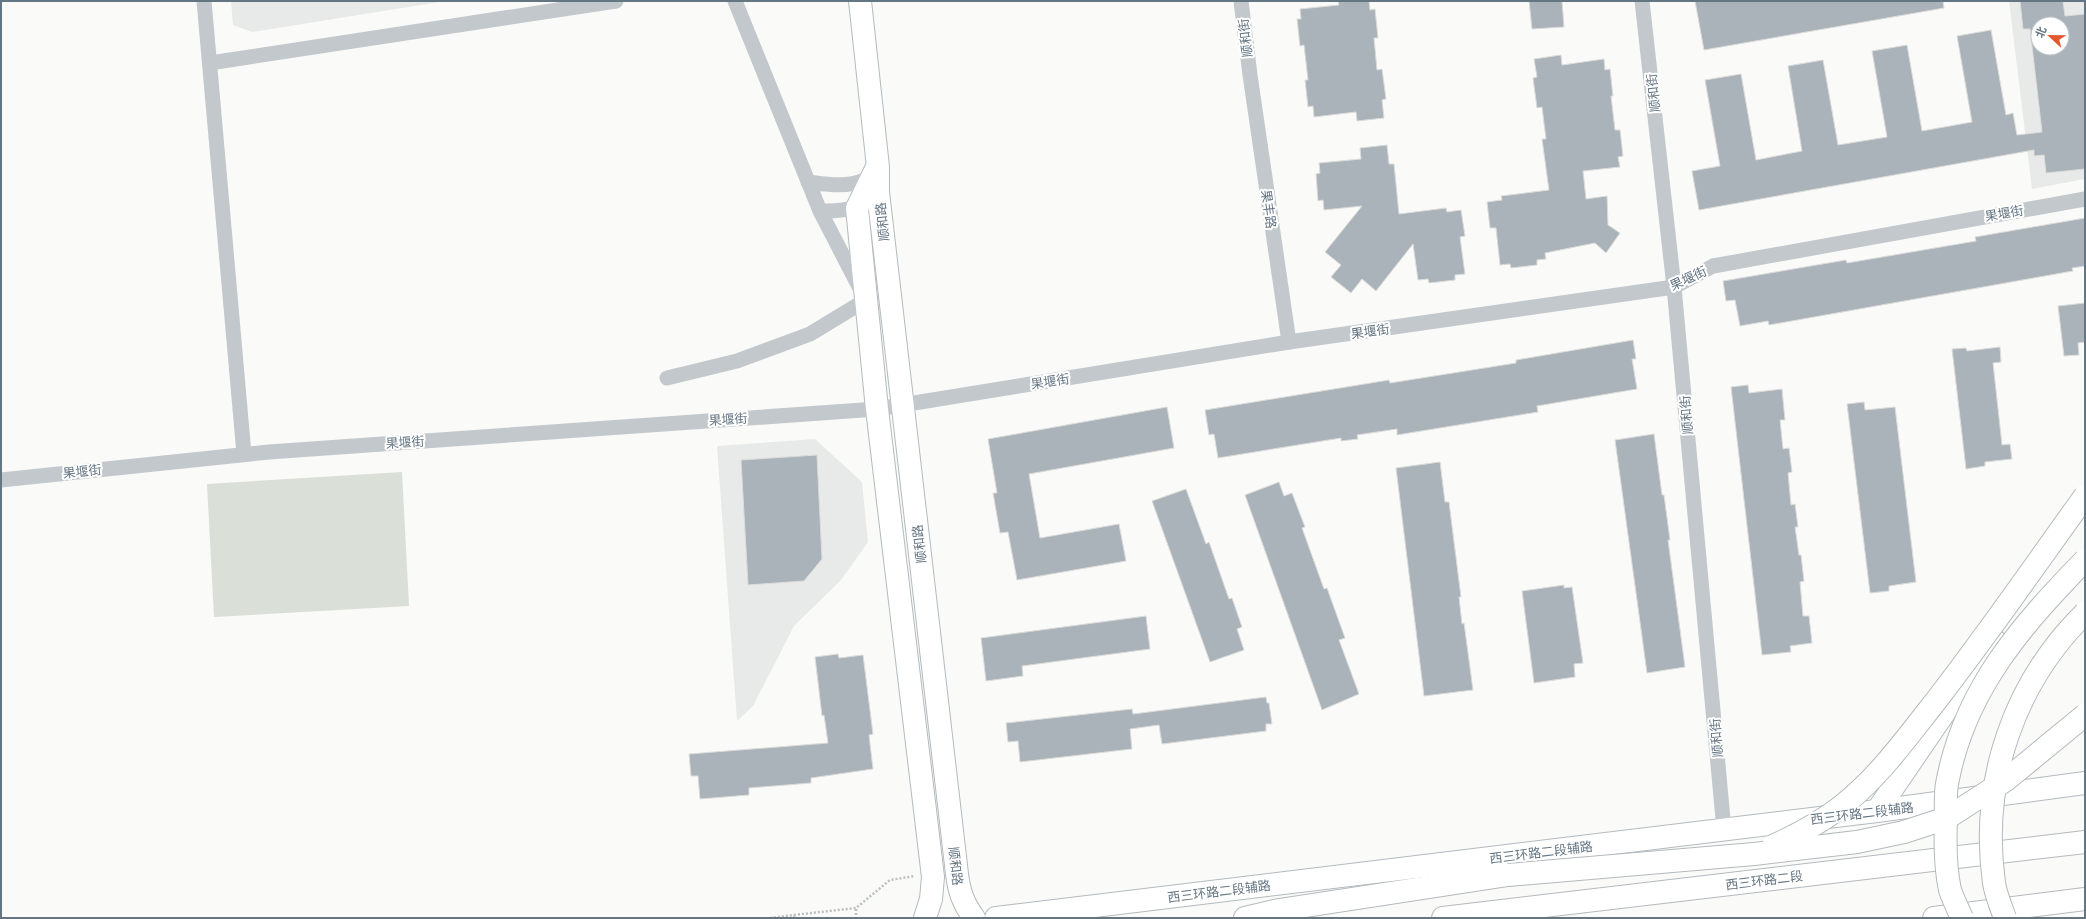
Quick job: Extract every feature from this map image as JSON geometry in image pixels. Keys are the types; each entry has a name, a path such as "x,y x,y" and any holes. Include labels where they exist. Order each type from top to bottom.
{"main road":[{"name":"顺和路","path":"860,1 878,166 878,192 958,880 960,893 966,907 974,918"},
{"name":"顺和路","path":"878,166 857,208 877,409 933,877 931,899 925,918"},
{"path":"1754,854 1800,833 1843,805 1870,780 1905,741 1954,678 2085,496"},
{"path":"1877,811 2085,507"},
{"path":"1962,918 1950,890 1945,844 1946,785 1958,743 1973,702 2003,653 2040,606 2085,560"},
{"path":"2005,918 1994,884 1990,832 1995,780 2009,732 2031,681 2062,636 2085,613"},
{"path":"1245,918 1279,910 1508,875 1754,854 1857,842 1904,832 1947,818 2006,780 2085,715"},
{"name":"西三环路二段辅路","path":"996,918 1724,830 2085,783"},
{"name":"西三环路二段","path":"1443,918 2085,842"},
{"path":"1934,918 2085,899"}],"street":[{"path":"204,1 244,454"},
{"path":"210,63 616,1"},
{"name":"顺和路","path":"735,1 820,211 866,300"},
{"name":"顺和街","path":"1241,1 1250,75"},
{"name":"顺和街","path":"1642,1 1674,287 1724,830"},
{"name":"果丰路","path":"1250,75 1289,342"},
{"path":"808,182 828,185 865,180 878,166"},
{"path":"820,211 840,211 857,208 878,192"},
{"name":"果堰街","path":"1,480 244,454 877,409 1289,342 1674,287 1713,266 2085,199"},
{"path":"667,378 737,361 810,334 866,300"}],"path":[{"path":"770,918 794,917 856,908 890,880 917,875"},
{"path":"856,908 856,918"}],"shaded area":[{"path":"231,1 446,1 252,32 233,25"},
{"path":"2009,1 2085,1 2085,179 2032,189"},
{"path":"815,439 862,482 868,542 841,580 794,626 753,706 737,721 717,446"},
{"path":"402,472 409,606 214,617 207,484"}],"building":[{"path":"1338,1 1369,1 1370,10 1375,9 1378,38 1374,38 1377,70 1382,69 1386,99 1382,100 1384,118 1357,121 1356,112 1314,117 1313,106 1308,107 1305,80 1308,80 1304,45 1300,46 1297,19 1301,19 1300,9 1339,5"},
{"path":"1529,1 1562,1 1564,27 1532,29"},
{"path":"1695,1 1943,1 1944,8 1704,50"},
{"path":"2020,1 2063,1 2065,16 2030,16 2030,29 2023,29"},
{"path":"2085,14 2085,169 2046,173 2044,155 2034,156 2034,150 1699,210 1692,171 1720,166 1705,80 1741,74 1756,160 1802,151 1788,66 1823,60 1838,145 1887,137 1872,51 1907,45 1922,131 1972,122 1957,36 1991,30 2006,115 2013,113 2017,135 2042,132 2033,56 2070,56 2070,16 2065,16"},
{"path":"1561,55 1562,65 1604,59 1605,70 1610,69 1613,96 1611,96 1615,130 1620,130 1623,156 1618,157 1620,167 1583,171 1586,199 1607,196 1608,225 1620,233 1606,253 1595,243 1545,253 1546,259 1537,260 1537,265 1511,268 1510,264 1500,265 1496,228 1490,228 1487,202 1502,200 1501,196 1549,190 1542,139 1546,139 1542,107 1537,108 1533,78 1537,77 1534,59"},
{"path":"1387,145 1389,164 1394,164 1399,214 1446,208 1447,212 1461,210 1465,236 1460,237 1465,274 1455,275 1455,280 1429,283 1428,279 1418,280 1413,244 1376,291 1362,279 1351,293 1331,277 1341,265 1325,252 1362,206 1324,210 1323,200 1318,201 1316,174 1320,173 1319,163 1361,159 1360,148"},
{"path":"2085,218 2085,266 2072,268 2073,271 1769,325 1768,321 1740,326 1735,300 1726,301 1723,281 1846,260 1847,263 1976,241 1975,237"},
{"path":"2085,303 2085,342 2078,343 2079,355 2064,356 2058,306"},
{"path":"1633,340 1636,359 1632,359 1637,389 1537,406 1538,412 1397,435 1397,429 1357,435 1358,439 1341,441 1341,438 1218,458 1214,434 1209,435 1205,410 1389,380 1390,383 1516,363 1516,360"},
{"path":"2000,347 2001,362 1993,363 2002,445 2010,444 2012,459 1985,462 1985,466 1966,469 1952,349 1966,348 1967,351"},
{"path":"1748,385 1749,393 1782,389 1785,420 1780,420 1783,449 1789,448 1792,472 1788,473 1791,505 1795,504 1798,527 1795,527 1799,555 1801,555 1804,581 1800,582 1803,616 1809,616 1812,643 1790,646 1791,652 1762,655 1731,387"},
{"path":"1864,402 1865,410 1895,407 1916,582 1889,586 1889,591 1870,593 1847,404"},
{"path":"1167,407 1174,448 1029,474 1040,538 1119,524 1126,561 1017,580 1008,532 1000,533 993,493 997,493 988,439"},
{"path":"1654,434 1670,540 1668,540 1685,667 1647,673 1615,440"},
{"path":"817,455 822,559 804,581 748,585 741,460"},
{"path":"1440,462 1445,502 1449,502 1461,597 1459,597 1462,624 1464,623 1473,690 1424,696 1396,468"},
{"path":"1279,482 1284,496 1292,493 1305,527 1302,528 1324,589 1327,588 1345,638 1339,640 1359,694 1322,710 1245,495"},
{"path":"1186,489 1206,544 1209,542 1229,599 1232,598 1242,627 1237,629 1244,650 1210,662 1152,501"},
{"path":"1564,585 1564,588 1572,587 1583,663 1574,664 1575,677 1534,683 1522,591"},
{"path":"1146,616 1150,649 1022,666 1023,676 986,681 981,638"},
{"path":"838,654 839,658 863,655 873,734 869,735 873,769 811,778 811,783 749,788 749,795 700,799 698,776 691,776 689,754 828,743 824,715 822,716 815,657"},
{"path":"1266,697 1267,703 1269,703 1272,724 1266,724 1266,731 1162,744 1159,725 1130,729 1132,749 1020,762 1018,741 1008,742 1006,723 1132,709 1133,714"}]}
